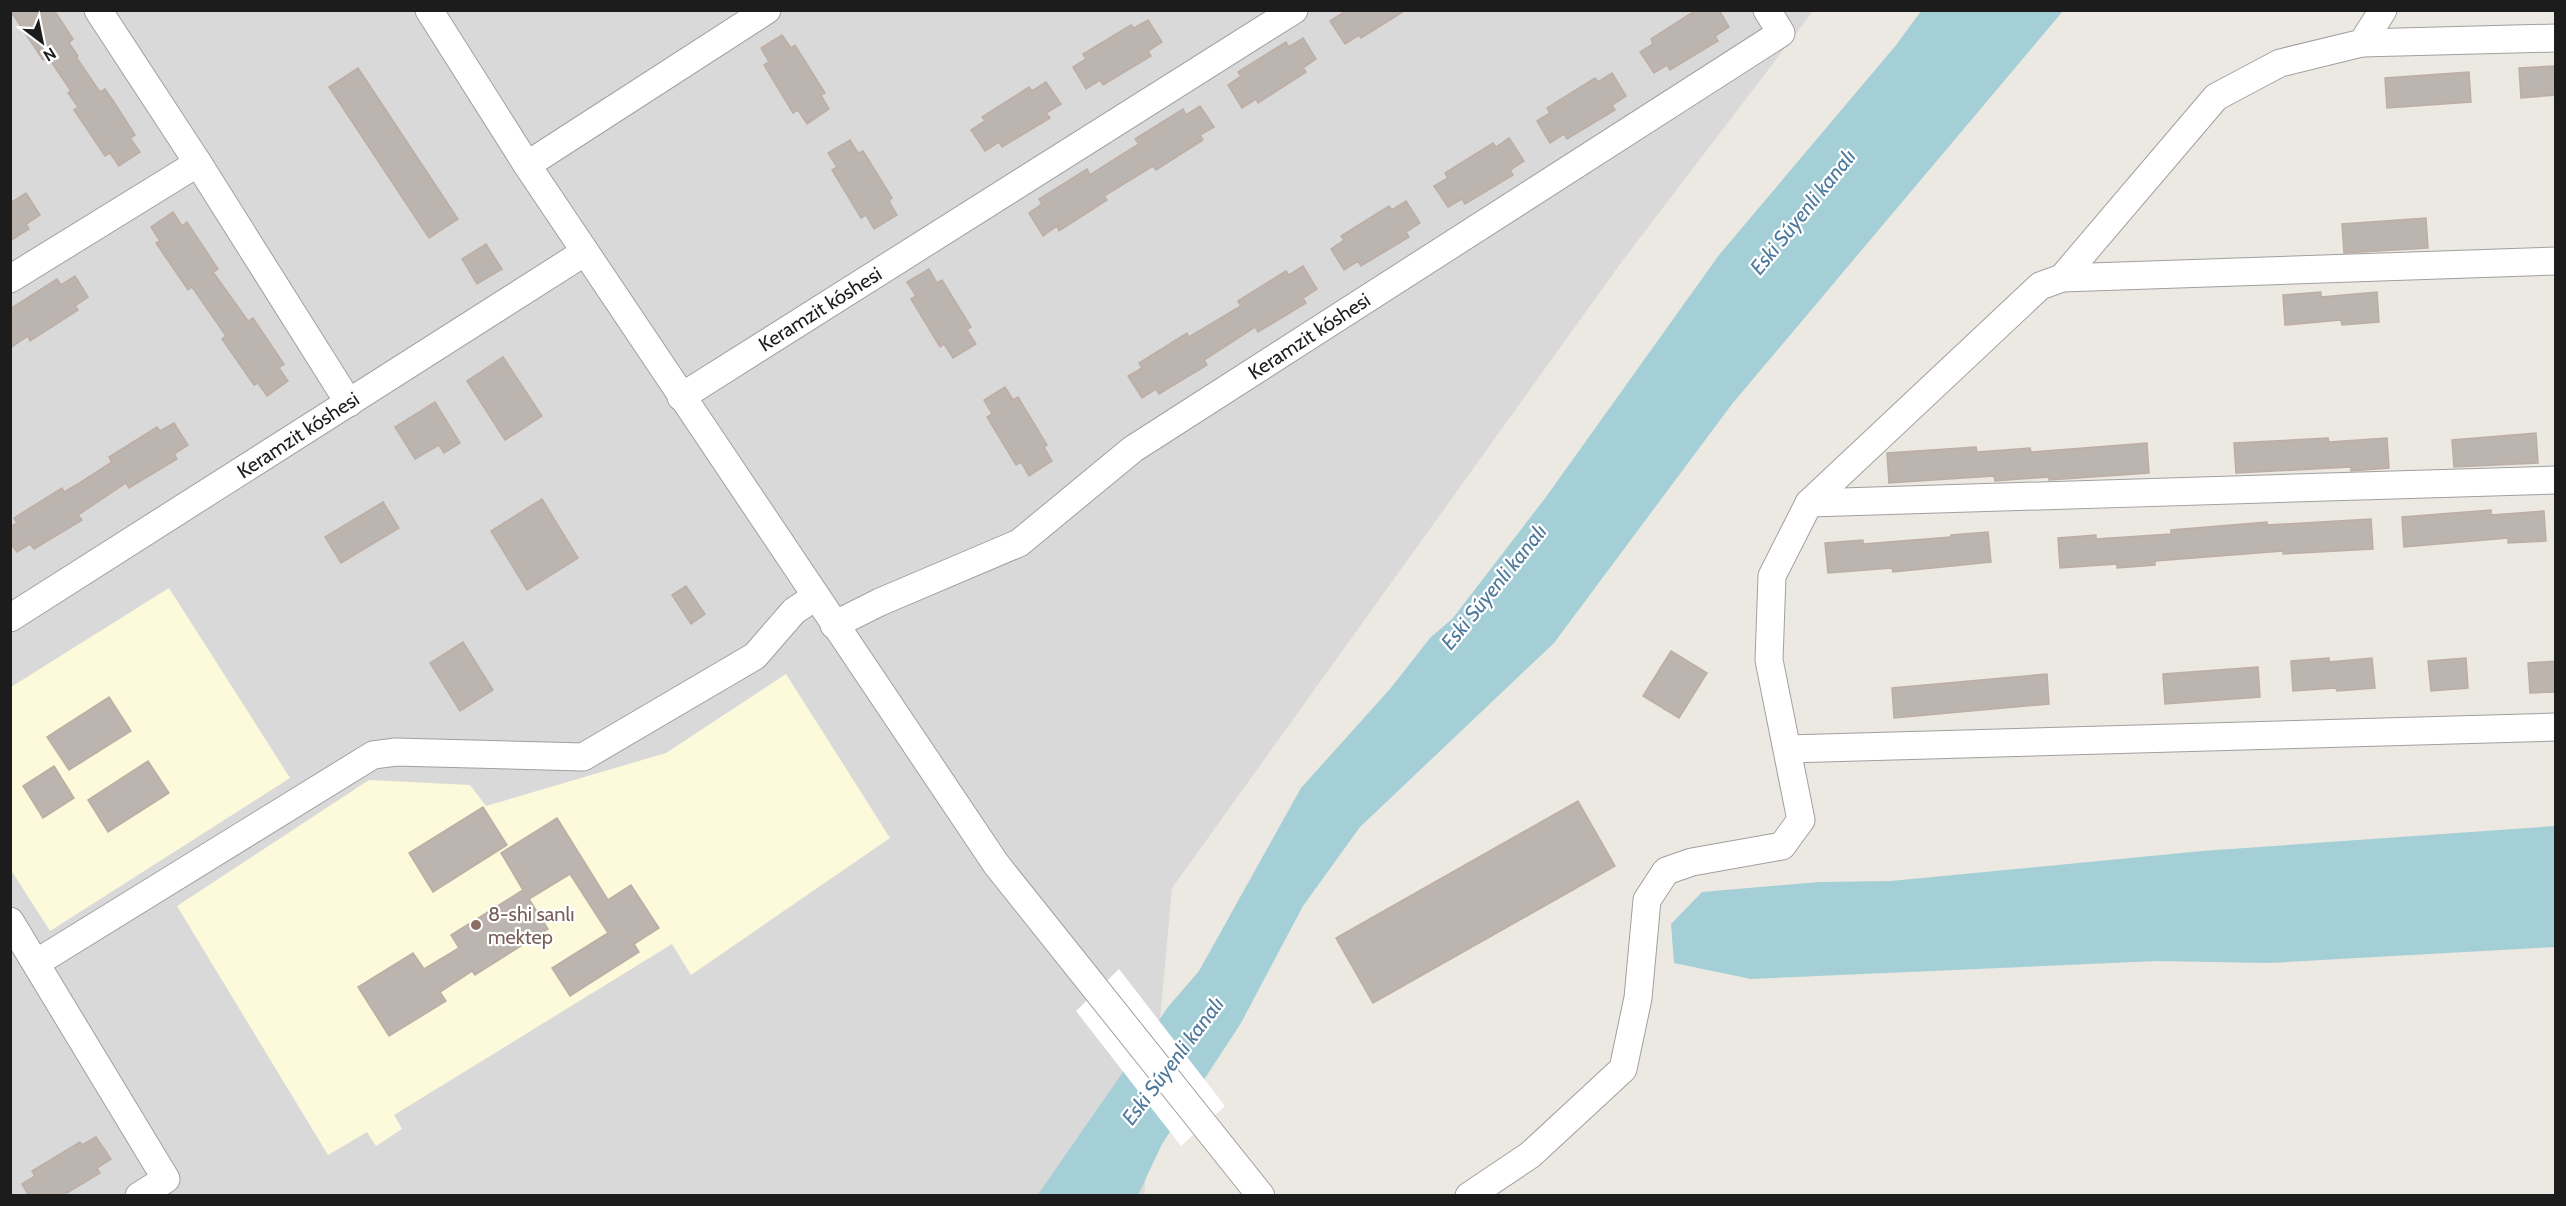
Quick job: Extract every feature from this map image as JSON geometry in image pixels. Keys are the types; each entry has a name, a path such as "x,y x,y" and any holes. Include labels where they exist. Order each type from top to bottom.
{"street":[{"path":"98,10 198,162 349,403"},
{"path":"429,10 527,165 681,397 996,864 1261,1196"},
{"path":"527,165 767,10"},
{"name":"Keramzit kóshesi","path":"681,397 1294,10"},
{"path":"2362,43 2384,10"},
{"name":"Keramzit kóshesi","path":"834,625 880,602 1019,543 1133,449 1774,22"},
{"path":"2062,279 2216,97 2280,63 2362,43 2556,38"},
{"path":"10,279 198,162"},
{"name":"Keramzit kóshesi","path":"10,618 585,252"},
{"path":"1469,1196 1530,1155 1623,1069 1638,998 1647,900 1666,871 1692,862 1782,846 1801,820 1769,660 1772,576 1809,503 2040,286 2062,279 2556,261"},
{"path":"1809,503 2556,480"},
{"path":"36,963 374,755 396,752 583,757 755,656 794,611 815,597"},
{"path":"1788,749 2556,727"},
{"path":"13,932 36,963 166,1179 139,1196"}],"shaded area":[{"path":"10,11 1813,11 1623,260 1172,888 1144,1196 11,1195"},
{"path":"169,588 290,778 50,931 11,870 11,687"},
{"name":"8-shi sanlı mektep","path":"786,674 890,838 691,975 672,944 394,1115 402,1129 376,1146 367,1132 328,1155 177,906 369,780 470,785 486,806 666,753"}],"water":[{"name":"Eski Súyenli kanalı","path":"1921,11 2063,11 1732,404 1554,643 1360,827 1303,906 1241,1023 1162,1144 1138,1195 1037,1196 1168,1007 1199,971 1301,788 1390,689 1430,638 1453,618 1546,497 1719,255 1897,44"},
{"path":"2555,826 2555,947 2269,963 2157,961 1751,979 1674,963 1671,924 1702,892 1819,882 1891,881 2202,851"}],"pier":[{"path":"1119,969 1225,1106 1181,1146 1076,1011"}],"building":[{"path":"10,10 54,10 73,39 69,43 78,56 76,57 100,92 105,89 116,105 135,135 130,138 140,152 119,166 110,153 105,156 74,110 78,107 68,93 71,91 48,57 43,60"},
{"path":"1347,10 1406,10 1361,38 1359,35 1345,44 1330,21"},
{"path":"1696,10 1719,10 1729,27 1715,36 1718,41 1670,70 1667,65 1654,73 1640,52 1653,44 1651,39"},
{"path":"1148,20 1162,42 1148,51 1151,56 1103,85 1100,80 1086,89 1073,67 1086,59 1083,54 1131,25 1134,28"},
{"path":"782,35 791,48 795,45 825,93 821,95 829,109 807,124 798,110 793,113 764,65 769,62 761,48"},
{"path":"1303,38 1316,59 1303,68 1306,72 1258,103 1256,99 1242,108 1228,85 1241,76 1238,72 1286,42 1289,47"},
{"path":"2556,66 2556,95 2521,98 2519,68"},
{"path":"358,68 458,219 429,238 329,87"},
{"path":"2469,72 2471,102 2387,108 2385,78"},
{"path":"1612,73 1626,96 1612,105 1615,110 1567,139 1564,134 1550,143 1537,121 1550,113 1547,108 1595,78 1598,82"},
{"path":"1046,82 1061,104 1046,113 1050,118 1002,147 999,142 985,151 971,130 985,121 982,117 1029,87 1032,91"},
{"path":"1200,106 1214,127 1200,135 1203,140 1156,170 1153,166 1104,196 1107,200 1059,231 1057,226 1043,236 1029,213 1042,204 1039,199 1087,169 1090,175 1139,144 1135,139 1183,109 1186,115"},
{"path":"1509,138 1524,161 1510,170 1513,175 1465,204 1462,199 1448,207 1434,186 1448,178 1445,173 1493,143 1496,147"},
{"path":"850,140 858,153 863,151 892,198 889,201 897,215 874,229 866,215 861,218 832,170 837,167 828,153"},
{"path":"26,193 40,215 26,224 29,229 10,241 10,199 12,202"},
{"path":"1406,201 1420,223 1406,232 1409,237 1361,266 1358,261 1344,270 1331,249 1344,240 1341,236 1389,206 1392,210"},
{"path":"173,212 182,226 187,222 218,269 213,272 248,321 253,318 284,364 279,368 288,381 267,396 258,383 254,385 222,339 226,336 192,287 188,290 156,243 160,241 151,227"},
{"path":"2426,218 2428,248 2344,253 2342,224"},
{"path":"486,244 502,269 477,284 462,259"},
{"path":"1303,266 1317,289 1303,298 1306,303 1258,332 1255,327 1204,360 1207,365 1159,394 1156,389 1142,398 1128,376 1142,368 1139,363 1187,333 1189,337 1241,306 1238,301 1286,271 1289,275"},
{"path":"929,269 937,283 942,280 971,327 967,330 976,344 953,358 944,344 940,347 911,299 916,296 907,282"},
{"path":"75,276 88,297 75,306 78,310 30,341 28,336 10,348 10,309 57,279 61,285"},
{"path":"2321,292 2321,297 2377,292 2379,322 2342,325 2341,320 2285,325 2283,295"},
{"path":"503,357 542,416 505,440 467,381"},
{"path":"1005,387 1013,400 1018,397 1047,445 1044,447 1052,461 1029,476 1021,462 1016,465 987,417 992,414 984,400"},
{"path":"435,402 460,443 444,453 439,445 415,459 395,427"},
{"path":"174,423 188,445 174,454 177,459 129,488 126,483 78,515 82,520 34,549 30,544 17,552 10,543 10,527 17,523 14,518 62,488 64,492 78,484 112,462 109,457 157,427 160,431"},
{"path":"2536,433 2538,463 2454,467 2452,440"},
{"path":"2328,438 2329,442 2387,438 2389,468 2351,471 2351,467 2236,473 2234,443"},
{"path":"2147,443 2149,473 2049,480 2049,477 1995,481 1994,476 1889,483 1887,453 1976,447 1977,452 2030,448 2031,452"},
{"path":"542,499 578,558 527,590 491,531"},
{"path":"383,502 399,528 341,563 325,537"},
{"path":"2491,510 2491,515 2544,511 2546,541 2508,543 2508,538 2404,547 2402,517"},
{"path":"2371,519 2373,549 2283,554 2283,551 2155,561 2155,565 2117,568 2117,564 2060,568 2058,538 2096,535 2096,539 2171,534 2171,530 2267,522 2267,525"},
{"path":"1988,532 1991,562 1893,572 1892,568 1828,573 1825,543 1863,540 1863,544"},
{"path":"686,586 705,614 691,624 672,595"},
{"path":"463,642 493,690 460,711 430,663"},
{"path":"1671,651 1707,673 1679,718 1643,696"},
{"path":"2329,658 2329,662 2372,658 2375,688 2293,691 2291,661"},
{"path":"2466,658 2468,688 2431,691 2428,661"},
{"path":"2556,661 2556,692 2530,693 2528,663"},
{"path":"2258,667 2260,697 2165,704 2163,674"},
{"path":"2047,674 2049,704 1894,718 1892,688"},
{"path":"109,697 131,731 69,770 47,737"},
{"path":"148,761 169,793 108,832 88,800"},
{"path":"54,766 74,798 43,818 23,786"},
{"path":"1578,801 1615,866 1373,1003 1336,938"},
{"path":"483,807 507,845 433,892 409,853"},
{"path":"557,818 608,900 631,885 659,928 634,944 639,952 570,996 552,968 608,933 570,874 529,899 548,929 475,975 472,971 440,992 446,1001 389,1036 358,987 413,953 424,969 459,948 451,935 523,890 501,853"},
{"path":"96,1137 111,1159 97,1168 100,1173 62,1196 29,1196 22,1184 35,1176 32,1171 80,1142 82,1145"}],"place":[{"name":"8-shi sanlı mektep","path":"476,925"}]}
